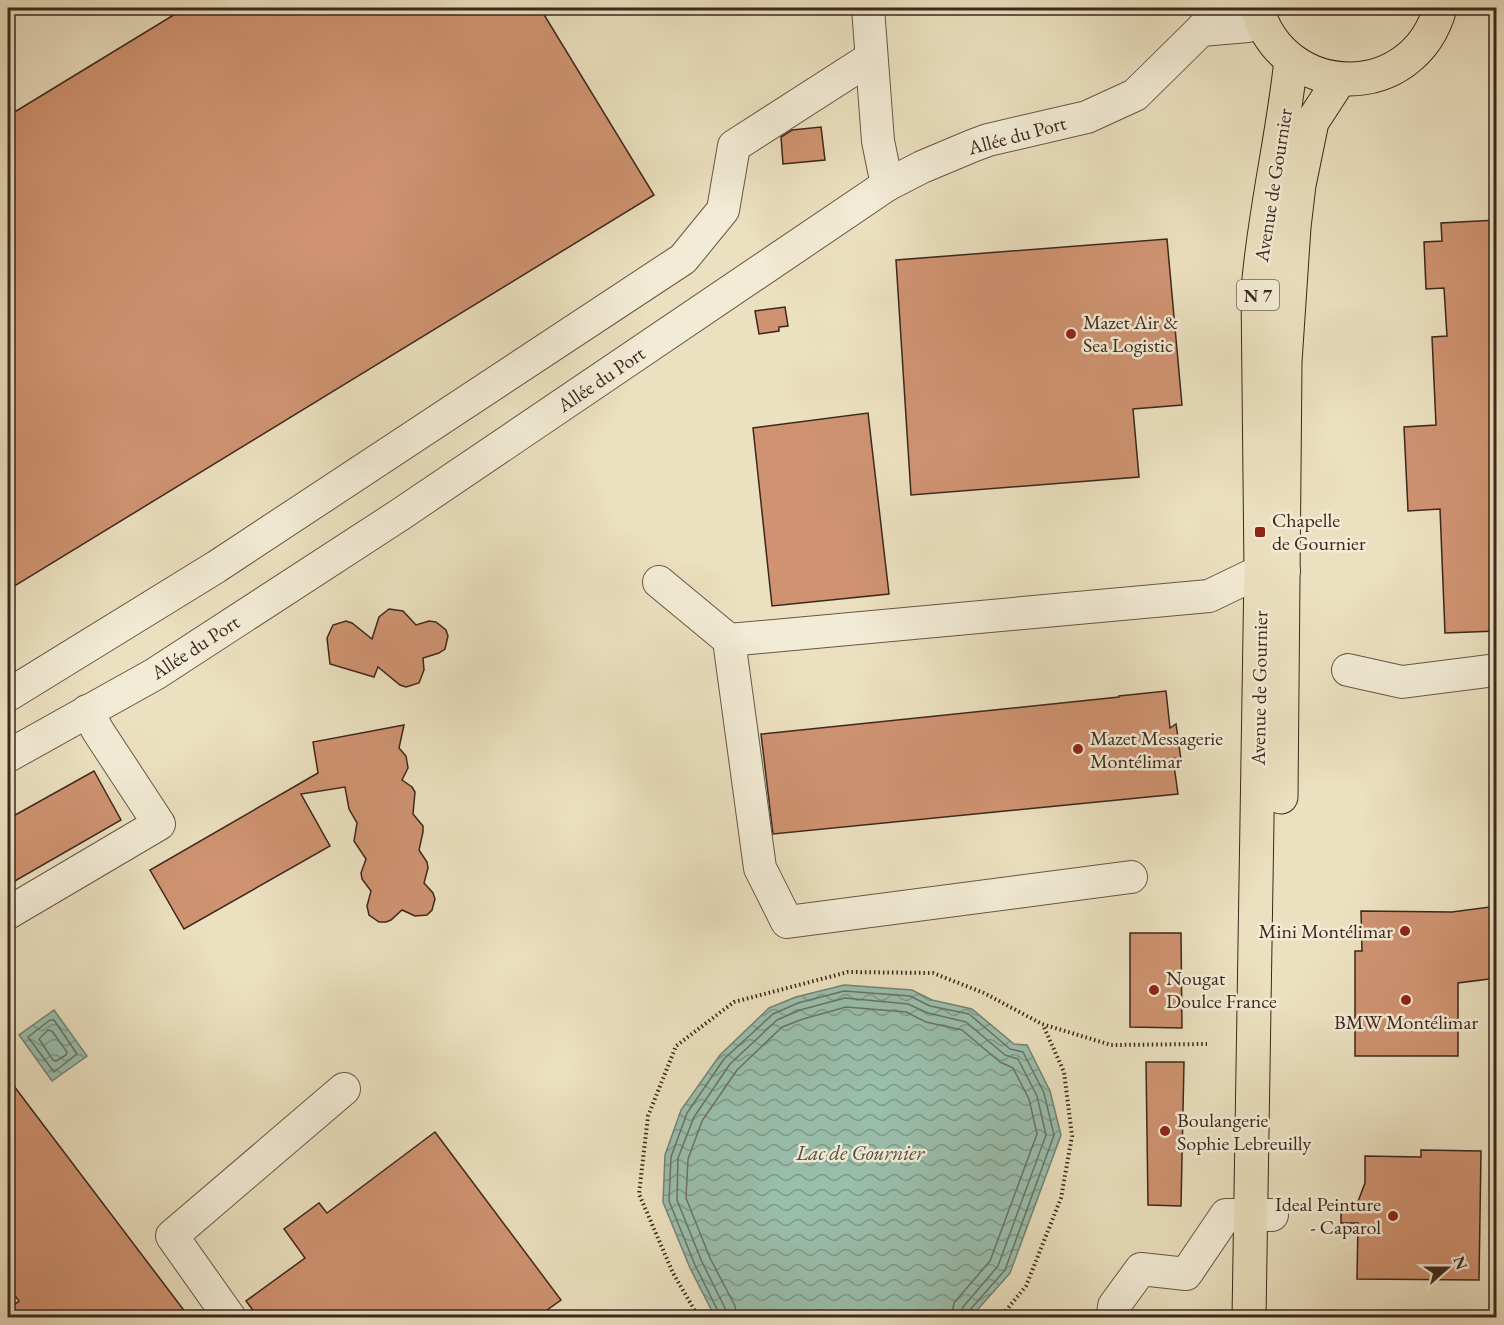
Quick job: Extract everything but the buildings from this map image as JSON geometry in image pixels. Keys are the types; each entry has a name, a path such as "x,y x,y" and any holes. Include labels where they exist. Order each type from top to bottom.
{"main road":[{"path":"1259,15 1273,43 1291,60 1314,73 1340,79 1357,79 1391,69 1406,60 1418,48 1444,11"},
{"name":"Avenue de Gournier","path":"1272,571 1258,290 1262,243 1286,106 1291,60"},
{"name":"Avenue de Gournier","path":"1249,1317 1261,1215 1272,571 1294,227 1299,185 1312,122 1340,79"},
{"name":"Avenue de Gournier","path":"1261,1215 1271,1317"}],"street":[{"path":"868,8 878,141 887,185"},
{"name":"Allée du Port","path":"8,756 154,674 401,514 887,185 922,167 980,143 1087,117 1135,94 1210,19 1248,26 1259,15"},
{"path":"8,694 216,567 683,259 723,210 734,146 871,58"},
{"path":"729,640 1209,596 1272,571"},
{"path":"658,582 729,640 760,868 787,922 1131,877"},
{"path":"1348,670 1402,682 1497,670"},
{"path":"8,913 159,825 87,711"},
{"path":"230,1317 172,1236 344,1089"},
{"path":"1113,1317 1114,1306 1141,1269 1186,1274 1226,1215 1261,1215"}],"path":[{"path":"699,1317 673,1273 639,1194 648,1116 676,1046 734,1002 848,972 933,973 984,993 1042,1024 1111,1045 1207,1044"},
{"path":"1000,1317 1026,1286 1057,1209 1072,1136 1064,1072 1042,1024"}],"water":[{"name":"Lac de Gournier","path":"844,985 912,990 932,1000 972,1009 1014,1044 1027,1045 1050,1091 1061,1135 1010,1273 971,1317 715,1317 690,1268 663,1202 665,1155 681,1110 720,1055 769,1008 796,997"},
{"path":"54,1010 87,1056 52,1081 19,1035"}],"place":[{"name":"Mazet Air & Sea Logistic","path":"1071,334"},
{"name":"Chapelle de Gournier","path":"1260,532"},
{"name":"Mazet Messagerie Montélimar","path":"1078,749"},
{"name":"Mini Montélimar","path":"1405,931"},
{"name":"Nougat Doulce France","path":"1154,990"},
{"name":"BMW Montélimar","path":"1406,1000"},
{"name":"Boulangerie Sophie Lebreuilly","path":"1165,1131"},
{"name":"Ideal Peinture - Caparol","path":"1393,1216"}]}
